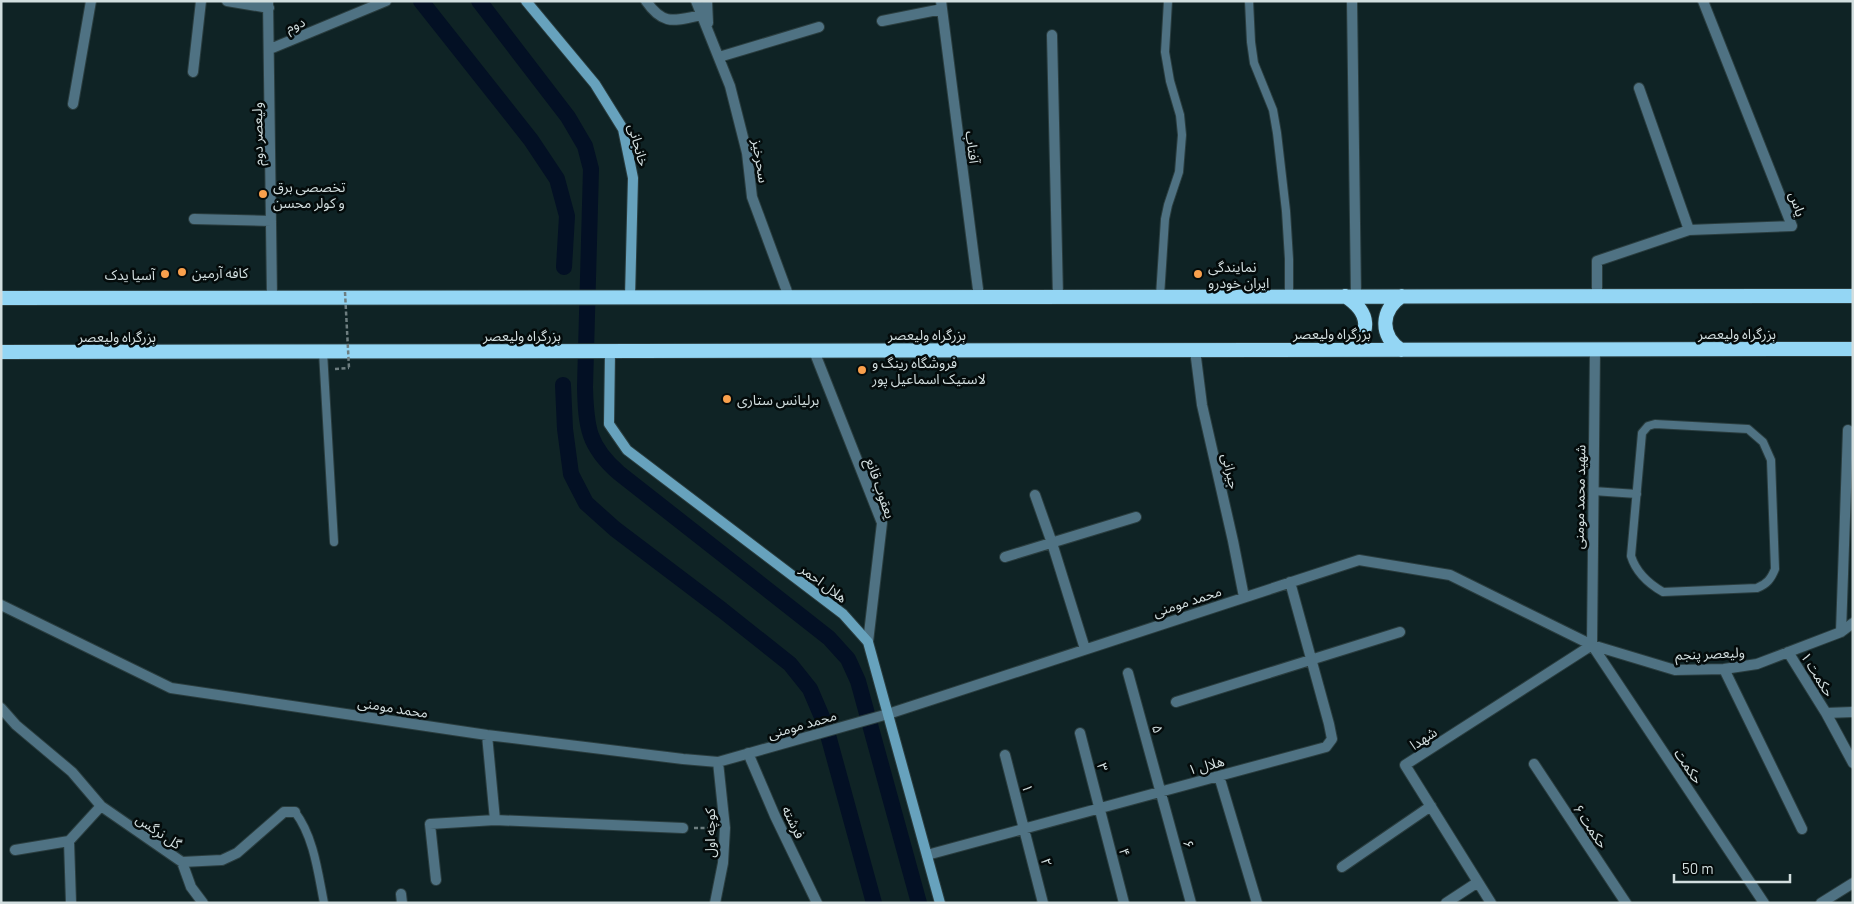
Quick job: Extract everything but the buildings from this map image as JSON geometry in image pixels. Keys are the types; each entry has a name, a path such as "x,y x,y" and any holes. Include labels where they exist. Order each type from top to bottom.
{"highway":[{"path":"1347,350 1362,336 1365,318 1351,296"},
{"path":"1401,350 1393,345 1388,338 1386,330 1387,314 1390,307 1402,296"},
{"path":"1,298 1853,296"},
{"name":"بزرگراه ولیعصر","path":"1,352 1853,349"}],"main road":[{"name":"خانجانی","path":"526,1 595,84 623,129 634,178 630,297"},
{"name":"هلال احمر","path":"610,351 609,424 627,450 843,614 868,642 940,903"}],"street":[{"path":"73,104 91,1"},
{"path":"193,72 201,1"},
{"path":"227,1 269,5"},
{"name":"دوم","path":"270,49 386,1"},
{"path":"646,1 653,12 671,21 702,15"},
{"name":"سحرخیز","path":"696,1 730,86 747,153 752,197 789,297"},
{"path":"707,1 708,29"},
{"path":"1351,296 1352,1"},
{"name":"یاس","path":"1598,296 1597,261 1689,230 1792,226 1703,1"},
{"name":"ولیعصر دوم","path":"269,5 272,298"},
{"path":"882,21 941,5"},
{"name":"آفتاب","path":"941,5 978,297"},
{"path":"719,56 819,26"},
{"path":"1052,35 1058,296"},
{"path":"1639,88 1689,230"},
{"path":"194,219 271,221"},
{"name":"شهید محمد مومنی","path":"1592,645 1595,349"},
{"name":"جیرانی","path":"1195,350 1202,405 1244,597"},
{"name":"یعقوب قانع","path":"814,351 882,522 868,642"},
{"path":"1841,632 1848,430"},
{"path":"1035,495 1085,649"},
{"path":"1005,557 1136,517"},
{"name":"محمد مومنی","path":"1,605 171,688 487,735 718,762 888,714 1359,560 1450,575 1592,645"},
{"name":"هلال ۱","path":"927,855 1326,747 1332,739 1331,732 1290,582"},
{"name":"ولیعصر پنجم","path":"1592,645 1675,670 1724,669 1757,664 1841,632 1853,623"},
{"path":"1176,702 1400,632"},
{"name":"شهدا","path":"1491,903 1405,765 1592,645"},
{"name":"حکمت","path":"1592,645 1764,903"},
{"name":"حکمت ۱","path":"1788,652 1826,713 1853,763"},
{"path":"1724,669 1802,829"},
{"name":"۵","path":"1128,674 1160,792"},
{"name":"گل نرگس","path":"1,708 16,725 72,772 101,806 182,862 222,860 238,853 284,812 295,812"},
{"path":"1826,713 1853,712"},
{"name":"۳","path":"1080,733 1100,808"},
{"path":"487,735 495,820"},
{"name":"فرشته","path":"748,753 816,903"},
{"name":"۱","path":"1005,755 1024,829"},
{"name":"کوچه اول","path":"715,903 723,863 725,828 718,762"},
{"name":"حکمت ۶","path":"1534,764 1626,903"},
{"path":"1219,776 1257,903"},
{"name":"۶","path":"1160,792 1191,903"},
{"path":"15,850 69,841 101,806"},
{"path":"1342,867 1431,806"},
{"name":"۴","path":"1100,808 1124,903"},
{"path":"436,880 430,824 495,820 683,828"},
{"name":"۲","path":"1024,829 1043,903"},
{"path":"69,841 71,903"},
{"path":"182,862 191,887 203,903"},
{"path":"1446,903 1478,882"},
{"path":"1826,901 1853,883"}],"lane":[{"path":"1160,296 1165,219 1179,172 1182,135 1180,115 1170,81 1165,52 1168,1"},
{"path":"1249,1 1254,63 1273,110 1278,134 1286,211 1289,296"},
{"path":"323,352 334,542"},
{"path":"1655,424 1748,430 1763,442 1771,460 1775,569 1770,581 1757,588 1663,592 1650,584 1633,563 1631,556 1637,494 1642,433 1648,426 1655,424"},
{"path":"1593,491 1637,494"},
{"name":"گل نرگس","path":"295,812 303,823 315,861 324,903"}],"path":[{"path":"333,369 349,368 345,292"},
{"path":"683,828 725,828"}],"waterway":[{"path":"421,1 531,140 557,179 567,216 564,267"},
{"path":"479,1 568,117 585,146 591,169 585,387 586,414 595,444 601,454 619,473 829,638 848,659 858,681 919,903"},
{"path":"563,385 565,429 571,474 586,503 615,529 790,664 810,689 825,724 874,903"}],"place":[{"name":"تخصصی برق و کولر محسن","path":"263,194"},
{"name":"کافه آرمین","path":"182,272"},
{"name":"آسیا یدک","path":"165,274"},
{"name":"نمایندگی ایران خودرو","path":"1198,274"},
{"name":"فروشگاه رینگ و لاستیک اسماعیل پور","path":"862,370"},
{"name":"برلیانس ستاری","path":"727,399"}]}
